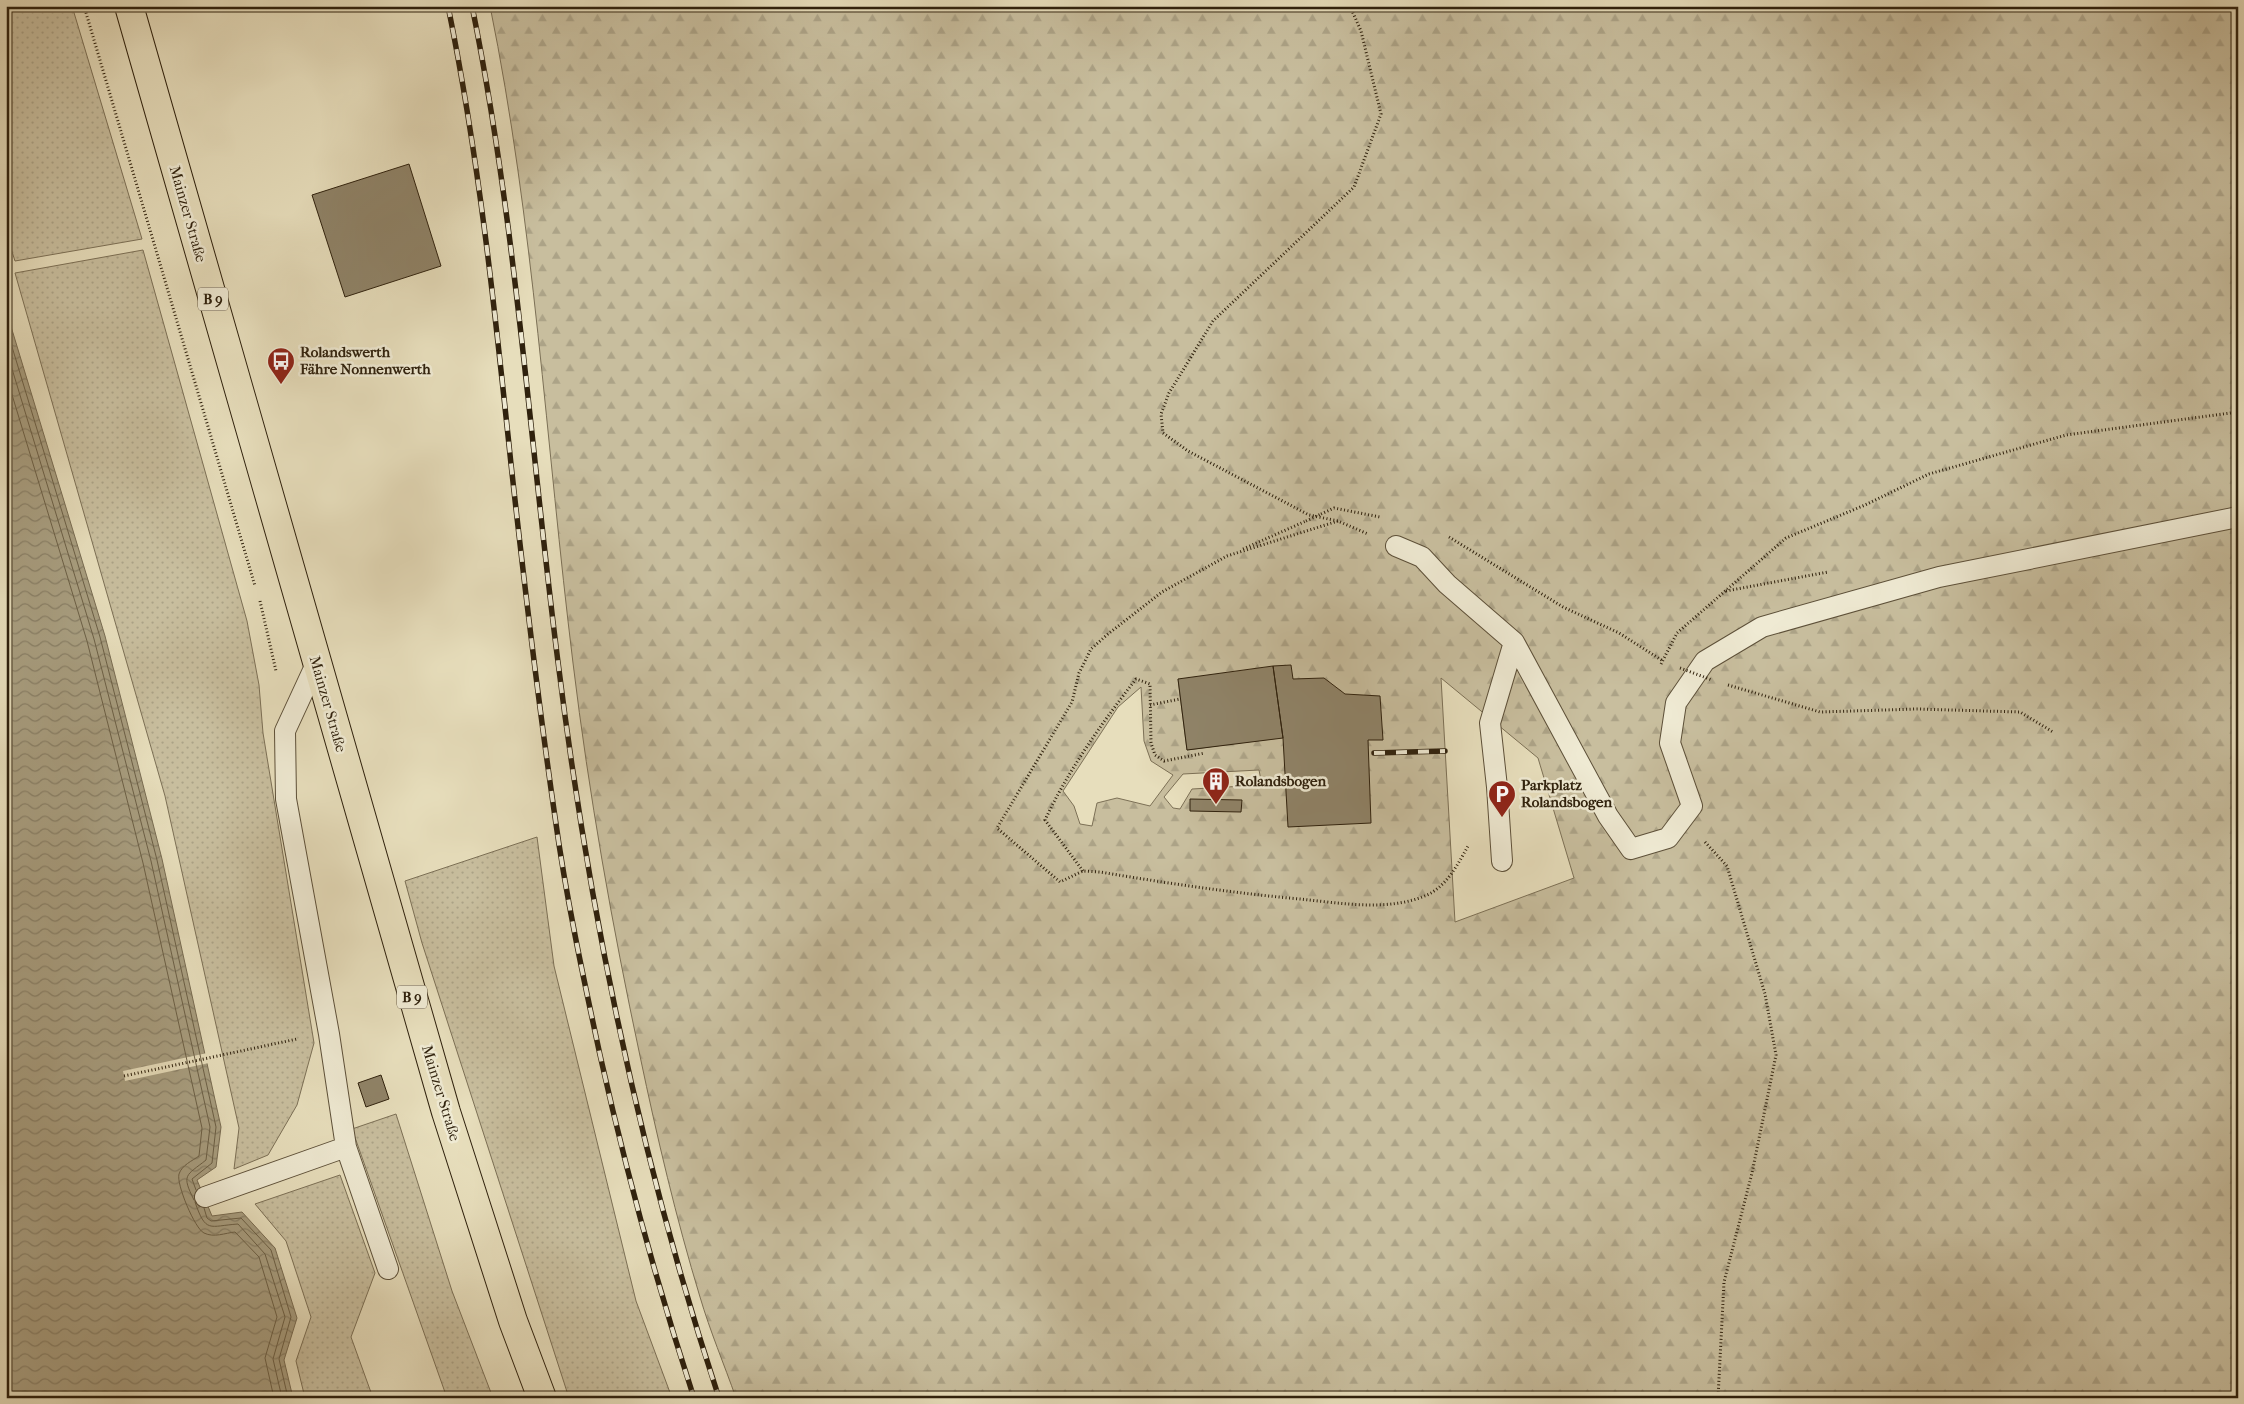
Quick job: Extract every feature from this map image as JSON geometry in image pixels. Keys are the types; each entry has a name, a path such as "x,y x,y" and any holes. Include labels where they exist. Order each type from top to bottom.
{"main road":[{"name":"Mainzer Straße","path":"129,6 316,664 446,1112 513,1321 542,1398"}],"lane":[{"path":"1396,546 1422,558 1447,584 1514,642 1608,816 1631,849 1668,838 1692,806 1670,743 1676,703 1705,661 1762,626 1939,577 2238,518"},
{"path":"1502,861 1490,723 1514,642"},
{"path":"316,664 286,731 286,798 330,1034 346,1147 388,1270"},
{"path":"205,1197 346,1147"}],"path":[{"path":"84,6 257,591"},
{"path":"1228,556 1338,521 1309,515 1188,451 1163,433 1161,414 1169,393 1213,320 1354,187 1381,114 1361,32 1350,6"},
{"path":"1658,668 1677,633 1786,538 1865,505 1929,474 2066,435 2238,412"},
{"path":"1389,520 1334,508 1228,556 1162,592 1092,649 1080,673 1072,702 997,828 1060,882 1083,871 1231,893 1383,906 1428,895 1445,882 1457,866 1472,838"},
{"path":"1442,534 1450,537 1562,607 1619,633 1663,661"},
{"path":"259,600 277,673"},
{"path":"1680,668 1712,680 1820,712 1917,709 2020,712 2053,732"},
{"path":"1083,871 1045,820 1059,790 1112,710 1136,679 1150,684 1151,743 1155,755 1164,761 1205,753"},
{"path":"1150,705 1180,699"},
{"path":"1683,818 1727,866 1765,994 1776,1055 1752,1173 1724,1282 1718,1398"},
{"path":"124,1076 330,1034"}],"green space":[{"path":"6,6 72,6 142,239 15,261 6,233"},
{"path":"490,6 2238,6 2238,1398 736,1398 704,1310 667,1177 630,1007 602,860 586,762 573,663 538,333 518,169","holes":["1441,678 1538,758 1574,878 1455,922","1178,679 1282,737 1187,750","1141,687 1144,741 1151,761 1173,775 1150,806 1117,798 1097,803 1092,826 1080,824 1074,806 1063,791 1118,707","1259,770 1262,785 1192,789 1180,809 1173,808 1164,797 1183,774"]},
{"path":"143,250 247,621 259,685 263,733 314,1043 297,1105 268,1155 234,1169 239,1128 165,796 15,273"},
{"path":"537,837 554,966 636,1301 672,1398 569,1398 422,943 405,881"},
{"path":"396,1114 452,1291 493,1398 447,1398 352,1129"},
{"path":"340,1175 375,1273 351,1337 373,1398 305,1398 296,1361 311,1317 286,1241 255,1204"}],"water":[{"path":"6,310 105,636 162,859 221,1127 216,1167 197,1180 212,1216 242,1212 275,1248 297,1318 284,1360 293,1398 6,1398"}],"pier":[{"path":"207,1053 209,1063 125,1081 123,1071"}],"building":[{"path":"409,164 441,266 345,297 312,195"},
{"path":"1291,665 1293,679 1324,678 1345,694 1380,696 1383,740 1368,740 1371,823 1288,827 1283,738 1273,666"},
{"path":"1273,666 1283,738 1187,750 1178,679"},
{"name":"Rolandsbogen","path":"1190,799 1242,800 1241,812 1190,811"},
{"path":"381,1075 389,1099 366,1107 358,1083"}],"railway":[{"path":"448,6 469,120 485,235 531,641 564,877 587,996 620,1142 655,1270 694,1398"},
{"path":"472,6 487,87 511,251 558,662 585,849 620,1034 642,1126 665,1217 719,1398"},
{"path":"1374,753 1445,751"}],"place":[{"name":"Rolandswerth Fähre Nonnenwerth","path":"281,385"},
{"name":"Rolandsbogen","path":"1216,805"},
{"name":"Parkplatz Rolandsbogen","path":"1502,818"}]}
